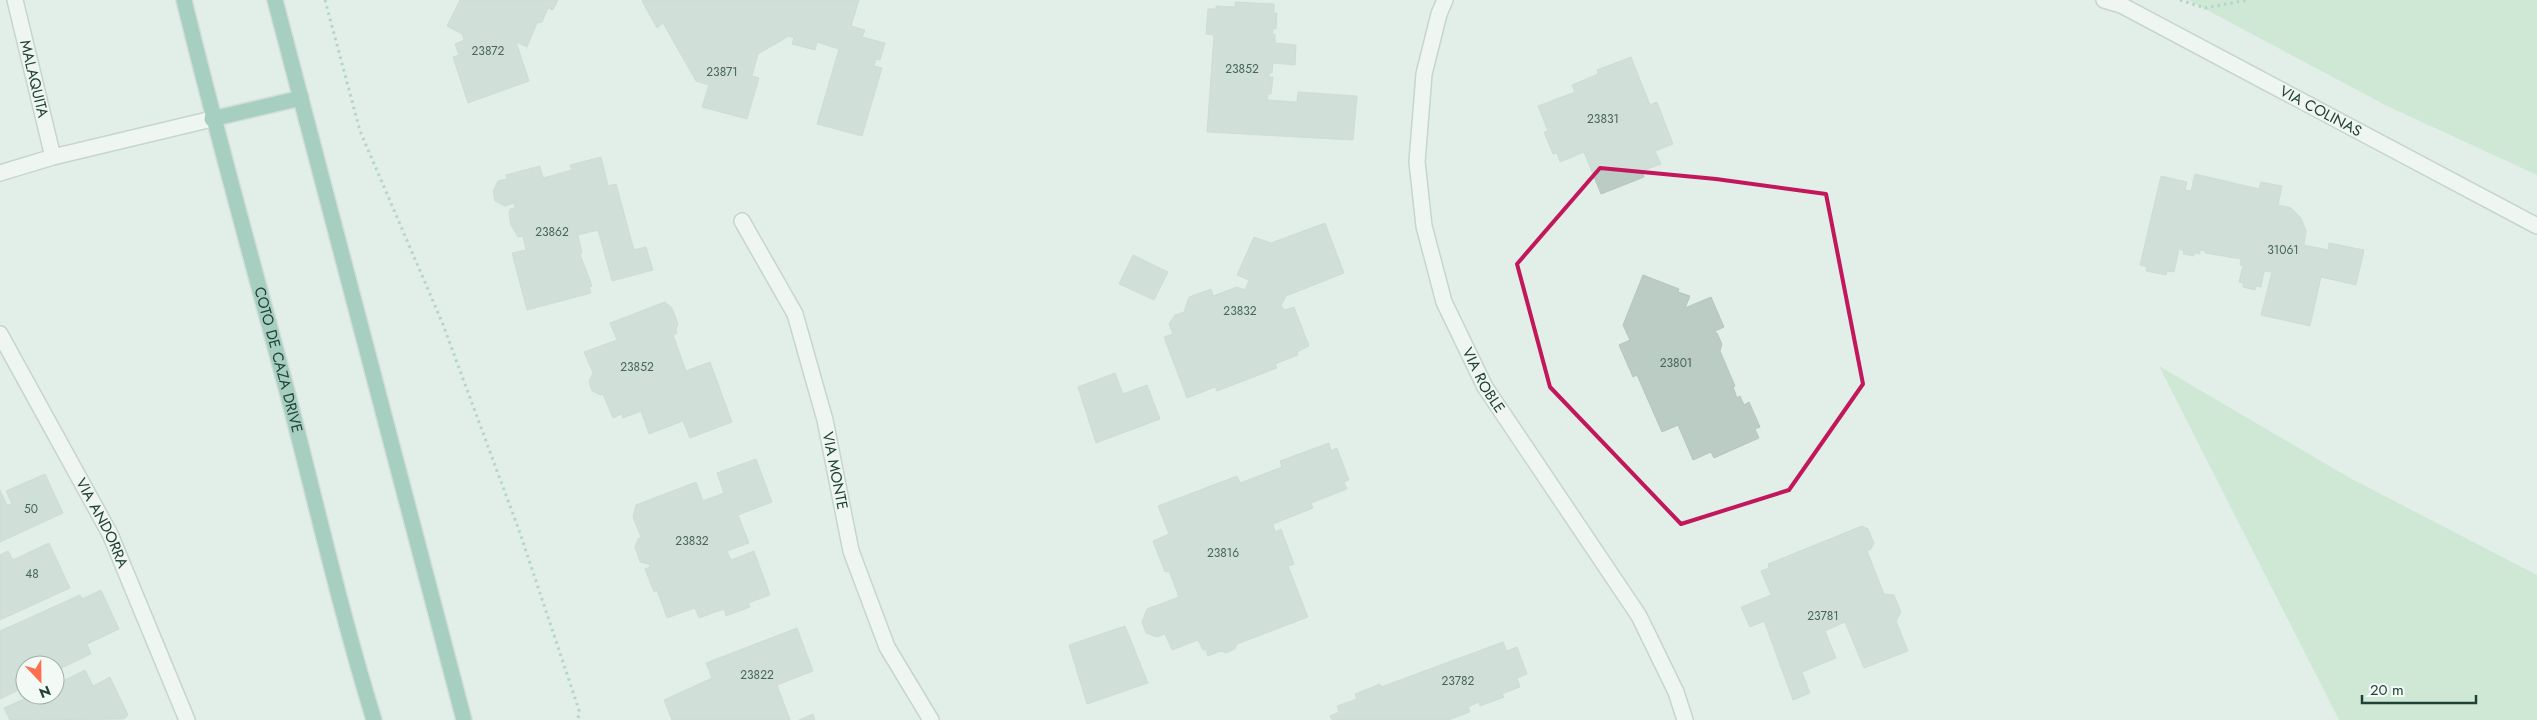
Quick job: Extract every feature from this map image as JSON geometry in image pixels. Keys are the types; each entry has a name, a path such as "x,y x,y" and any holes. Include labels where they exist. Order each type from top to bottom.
{"main road":[{"name":"COTO DE CAZA DRIVE","path":"184,0 212,119 277,356 350,641 374,720"},
{"path":"275,0 464,720"},
{"path":"212,119 301,98"}],"street":[{"name":"MALAQUITA","path":"15,0 53,158"},
{"name":"VIA ROBLE","path":"1445,0 1439,14 1424,74 1417,162 1424,226 1444,302 1485,387 1639,616 1676,692 1685,720"},
{"name":"VIA COLINAS","path":"2104,0 2129,10 2537,226"},
{"path":"0,173 212,119"},
{"name":"VIA MONTE","path":"742,221 795,314 825,420 851,551 887,647 931,720"},
{"name":"VIA ANDORRA","path":"0,334 110,534 188,720"}],"path":[{"path":"325,0 360,131 442,322 520,533 579,710 578,720"},
{"path":"2180,0 2205,8 2248,0"}],"highlighted area":[{"path":"1600,168 1716,179 1826,194 1863,384 1789,490 1681,524 1550,387 1517,264"}],"green space":[{"path":"2188,0 2537,0 2537,175 2387,106"},
{"path":"2159,366 2348,477 2537,575 2537,720 2339,720"}],"building":[{"path":"460,0 558,0 553,10 548,8 542,22 537,23 527,47 516,42 529,81 468,103 453,57 459,55 455,44 464,40 462,34 447,26"},
{"path":"859,0 851,26 865,30 862,37 885,43 880,60 876,59 874,66 882,68 862,136 817,124 839,49 817,42 815,50 792,44 794,38 789,36 758,54 752,76 759,78 747,119 702,107 709,85 696,81 663,23 657,28 642,1"},
{"path":"1235,2 1274,4 1274,13 1277,13 1276,29 1273,29 1272,34 1275,34 1275,43 1296,45 1295,65 1273,63 1272,73 1269,73 1269,77 1273,77 1271,94 1268,94 1267,100 1297,102 1298,92 1357,96 1353,140 1207,132 1214,35 1206,34 1208,9 1216,9 1216,6 1235,7"},
{"path":"1631,57 1650,105 1657,102 1673,144 1655,151 1661,164 1642,171 1644,177 1601,194 1584,152 1560,162 1557,153 1553,154 1544,132 1548,131 1538,106 1575,92 1572,85 1598,74 1597,70"},
{"path":"601,157 608,186 616,184 634,250 646,247 653,270 612,281 598,230 578,235 582,253 580,254 592,286 589,287 591,293 527,310 512,253 526,250 523,236 518,237 511,225 509,214 510,209 515,208 514,203 505,206 495,201 493,191 498,181 507,179 506,175 540,166 543,178 572,170 570,165"},
{"path":"2195,174 2259,189 2261,182 2282,186 2278,205 2291,208 2301,218 2306,231 2304,245 2328,250 2329,243 2364,250 2356,285 2321,277 2310,326 2261,315 2272,272 2264,271 2261,287 2256,286 2255,290 2243,287 2243,283 2239,282 2243,266 2240,265 2241,259 2205,253 2205,251 2200,250 2200,254 2194,253 2194,256 2183,254 2184,251 2179,249 2174,272 2167,271 2166,275 2146,271 2147,267 2140,265 2161,176 2187,182 2185,190 2191,191"},
{"path":"1325,223 1344,273 1286,296 1281,306 1285,310 1294,307 1309,346 1297,352 1298,355 1275,364 1277,368 1217,391 1215,387 1187,398 1164,337 1173,334 1169,324 1175,315 1184,312 1189,297 1211,289 1213,296 1237,287 1245,290 1249,280 1237,275 1254,237 1271,243"},
{"path":"1133,255 1168,272 1154,300 1119,284"},
{"path":"1643,275 1679,289 1678,292 1690,296 1685,308 1711,297 1724,327 1713,332 1717,333 1722,344 1720,351 1735,386 1733,387 1737,398 1740,396 1744,405 1749,402 1760,427 1755,429 1759,438 1714,458 1711,452 1693,460 1678,425 1662,432 1637,375 1633,377 1619,345 1630,340 1623,325"},
{"path":"665,302 672,308 678,324 677,333 673,335 686,371 710,362 732,422 690,438 683,421 649,434 641,411 623,418 622,414 613,418 603,394 592,391 589,381 593,373 584,352 617,340 610,323"},
{"path":"1115,373 1123,394 1147,385 1160,419 1096,443 1078,387"},
{"path":"1329,443 1331,451 1337,448 1349,480 1344,482 1347,489 1311,503 1313,508 1273,524 1275,532 1281,529 1294,564 1288,566 1308,617 1237,644 1235,649 1226,653 1221,651 1208,656 1198,640 1172,650 1165,634 1157,637 1146,633 1142,622 1147,609 1179,597 1169,571 1165,572 1153,541 1169,534 1158,506 1237,476 1240,483 1282,467 1280,461"},
{"path":"756,459 772,502 738,515 749,543 727,551 731,560 754,551 770,595 748,603 750,607 726,616 724,609 699,618 695,608 667,618 657,590 654,592 645,569 650,567 649,564 640,562 635,547 638,539 641,537 633,517 636,505 696,482 703,501 724,493 717,473"},
{"path":"45,474 63,513 0,542 0,490 7,505 12,504 6,491"},
{"path":"1862,526 1868,529 1874,543 1871,549 1867,551 1884,594 1894,595 1901,612 1896,621 1908,651 1864,668 1845,622 1825,631 1836,658 1802,672 1810,693 1793,700 1764,621 1750,627 1741,607 1771,595 1761,571 1769,568 1768,564"},
{"path":"49,543 70,588 0,620 0,555 8,551 13,560"},
{"path":"101,590 119,629 87,644 91,654 65,666 65,655 15,655 15,692 0,699 0,631 80,595 82,599"},
{"path":"1125,626 1148,683 1087,704 1069,645"},
{"path":"797,628 813,671 777,685 790,720 672,720 664,700 712,678 706,663"},
{"path":"1503,642 1507,651 1517,647 1527,674 1517,678 1520,687 1502,694 1504,697 1480,706 1479,702 1468,707 1470,712 1448,720 1332,720 1330,716 1339,712 1337,706 1357,699 1355,694 1380,684 1381,687"},
{"path":"85,670 93,686 110,677 128,715 124,719 10,720 4,708 15,703 15,705 65,705 65,680"},
{"path":"813,714 815,720 799,720"}]}
